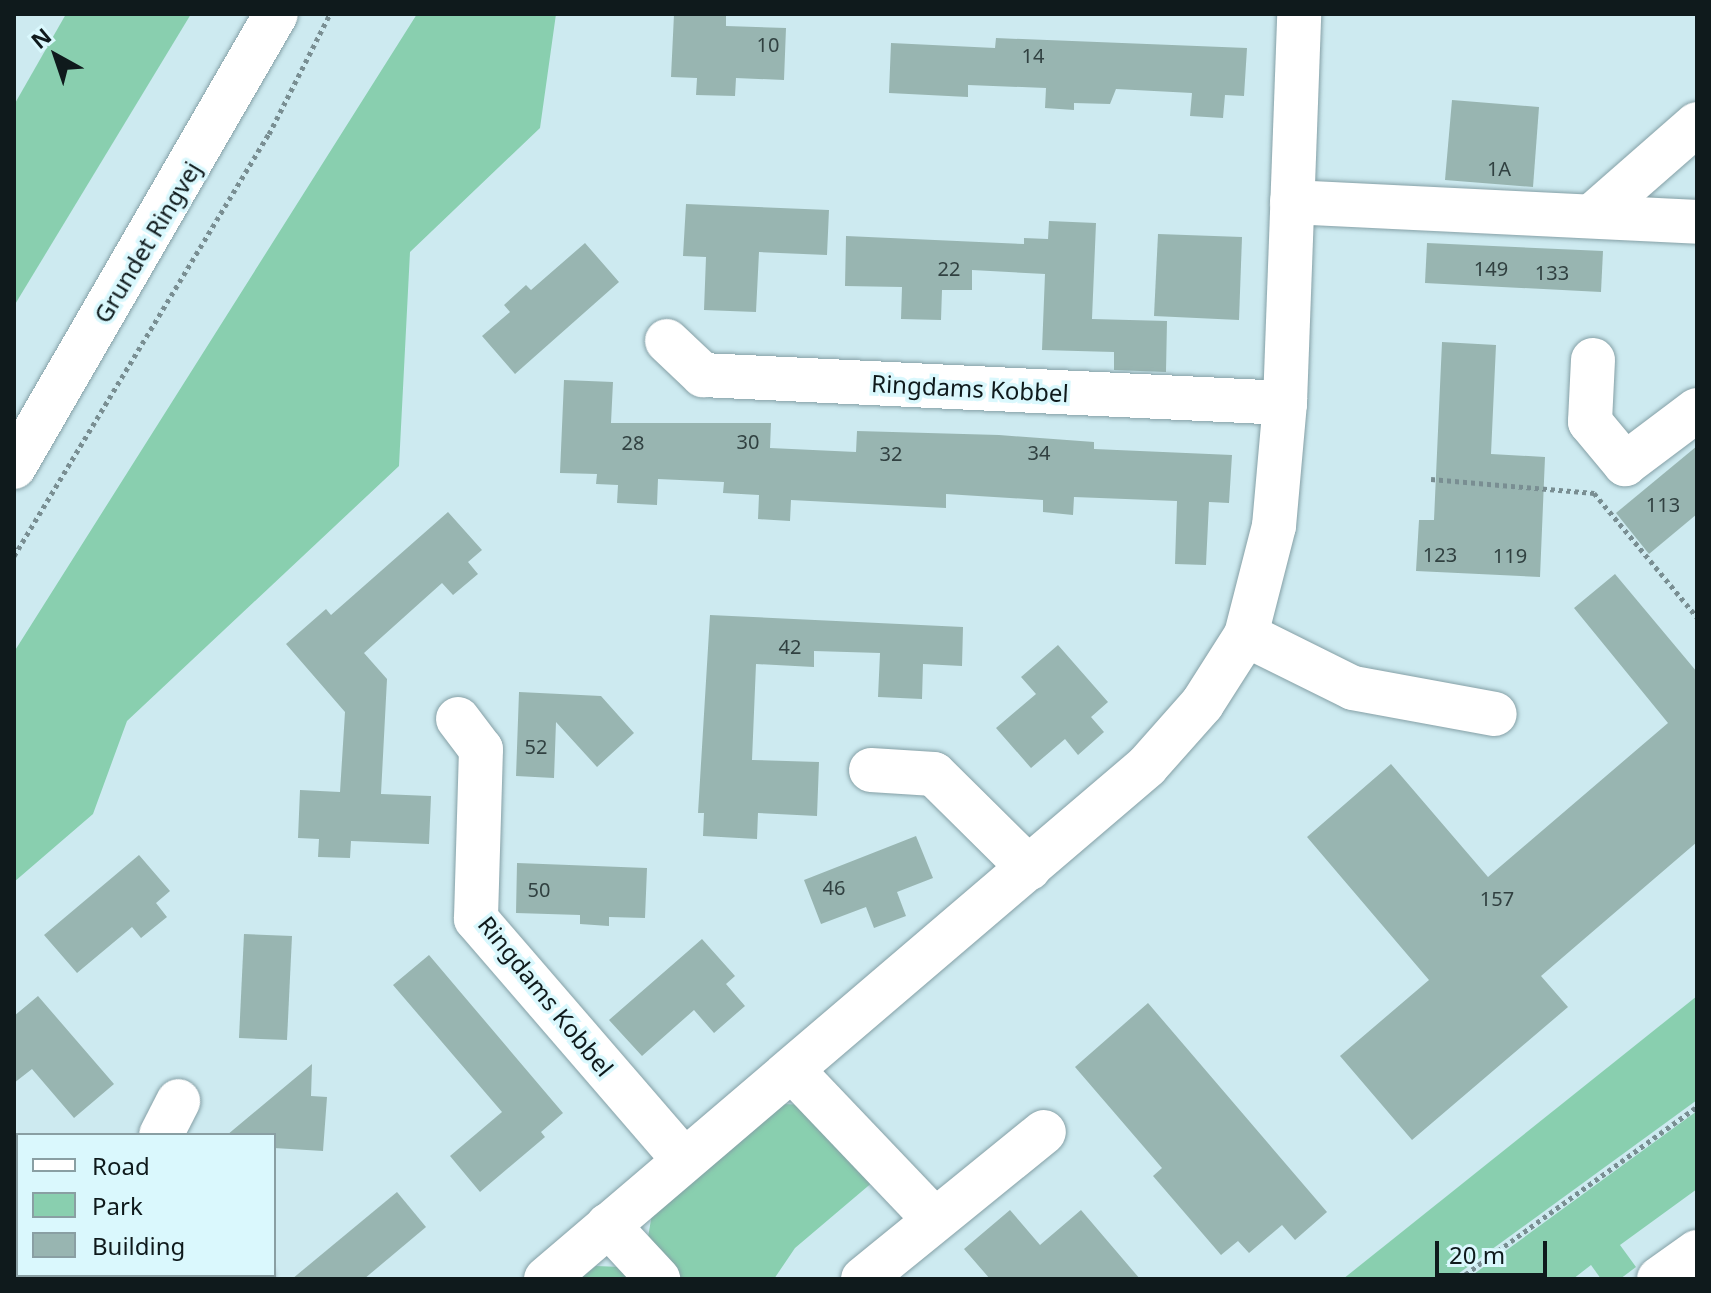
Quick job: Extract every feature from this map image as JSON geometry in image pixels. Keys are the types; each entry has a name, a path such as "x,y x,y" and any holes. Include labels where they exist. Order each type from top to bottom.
{"street":[{"name":"Grundet Ringvej","path":"14,467 239,86 276,14"},
{"path":"546,1279 1147,766 1202,704 1246,635 1274,526 1285,403 1299,14"},
{"path":"1593,215 1697,124"},
{"path":"1292,202 1697,222"},
{"name":"Ringdams Kobbel","path":"667,341 703,375 1285,403"},
{"path":"1593,360 1590,422 1625,464 1697,410"},
{"path":"1246,635 1353,688 1495,714"},
{"name":"Ringdams Kobbel","path":"458,719 481,749 476,919 683,1159"},
{"path":"871,770 934,774 1029,868"},
{"path":"793,1071 934,1219"},
{"path":"863,1279 1044,1132"},
{"path":"608,1225 658,1279"},
{"path":"1659,1279 1697,1252"}],"path":[{"path":"14,556 269,134 330,14"},
{"path":"1431,479 1594,493 1697,617"},
{"path":"1459,1279 1697,1107"}],"green space":[{"path":"66,14 191,14 14,306 14,105"},
{"path":"417,14 556,14 540,128 410,252 399,466 127,721 93,814 14,882 14,652"},
{"path":"1697,996 1697,1100 1451,1279 1343,1279"},
{"path":"782,1104 809,1105 874,1181 795,1248 774,1279 678,1279 647,1243 652,1214"},
{"path":"1697,1111 1697,1189 1620,1245 1636,1267 1620,1279 1601,1279 1591,1265 1573,1279 1467,1279"},
{"path":"596,1266 621,1267 632,1279 580,1279"}],"building":[{"path":"674,14 726,14 726,26 786,28 784,80 736,78 735,96 696,95 697,78 671,77"},
{"path":"996,38 1247,48 1244,96 1225,95 1223,118 1190,116 1192,93 1116,89 1110,104 1074,103 1074,110 1045,108 1046,88 968,85 968,97 889,93 891,43 995,48"},
{"path":"1452,100 1539,107 1533,187 1445,180"},
{"path":"686,204 829,210 827,255 759,252 756,312 704,310 706,257 683,256"},
{"path":"1049,221 1096,223 1092,319 1167,321 1166,372 1114,370 1114,352 1042,350 1045,274 972,270 972,290 942,290 941,320 901,319 902,287 845,286 846,236 1024,244 1024,238 1048,239"},
{"path":"1158,234 1242,237 1239,320 1154,316"},
{"path":"585,243 619,282 515,374 482,336 510,312 504,305 526,285 531,290"},
{"path":"1427,243 1603,251 1601,292 1425,283"},
{"path":"1442,342 1496,345 1491,454 1545,457 1540,577 1416,571 1419,520 1434,520"},
{"path":"564,380 613,382 611,423 771,423 770,448 856,452 857,431 999,435 1094,442 1094,449 1232,455 1229,503 1209,502 1206,565 1175,564 1177,501 1074,497 1073,515 1043,512 1043,500 946,494 946,508 791,500 790,521 758,519 759,495 723,493 724,482 658,479 657,505 617,503 618,485 596,484 597,474 560,473"},
{"path":"1697,446 1697,514 1649,554 1616,513"},
{"path":"448,512 482,550 468,562 478,574 453,595 442,583 364,653 387,679 381,794 431,796 429,844 351,841 350,858 318,857 319,839 298,838 300,790 340,792 345,712 286,644 326,609 331,615"},
{"path":"1615,574 1697,672 1697,842 1541,976 1568,1007 1412,1140 1340,1056 1429,980 1307,837 1391,764 1488,877 1668,723 1574,608"},
{"path":"710,615 963,627 962,666 923,664 922,699 878,697 880,653 814,651 814,667 756,664 752,760 819,762 817,816 758,813 757,839 703,836 704,813 698,813"},
{"path":"1058,645 1108,702 1091,717 1104,732 1078,755 1065,739 1031,768 996,728 1036,694 1021,677"},
{"path":"519,692 601,696 634,733 597,767 556,722 554,778 516,776"},
{"path":"916,836 933,878 897,892 906,916 874,928 866,907 821,924 804,880"},
{"path":"139,855 170,891 156,903 167,917 141,938 132,927 77,973 44,935"},
{"path":"517,863 647,868 645,918 609,917 609,926 580,924 580,915 516,913"},
{"path":"244,934 292,936 287,1040 239,1038"},
{"path":"702,939 735,976 726,984 745,1006 714,1033 694,1010 642,1056 609,1020"},
{"path":"429,955 563,1113 541,1132 545,1137 480,1192 450,1156 502,1112 393,985"},
{"path":"38,996 114,1084 74,1118 32,1069 14,1083 14,1016"},
{"path":"1148,1003 1327,1212 1295,1240 1282,1225 1249,1253 1238,1241 1221,1255 1153,1176 1162,1168 1075,1067"},
{"path":"312,1064 311,1096 327,1097 323,1151 276,1148 276,1133 229,1133"},
{"path":"397,1192 426,1227 364,1279 292,1279"},
{"path":"1010,1210 1040,1245 1081,1210 1140,1279 990,1279 964,1249"}]}
